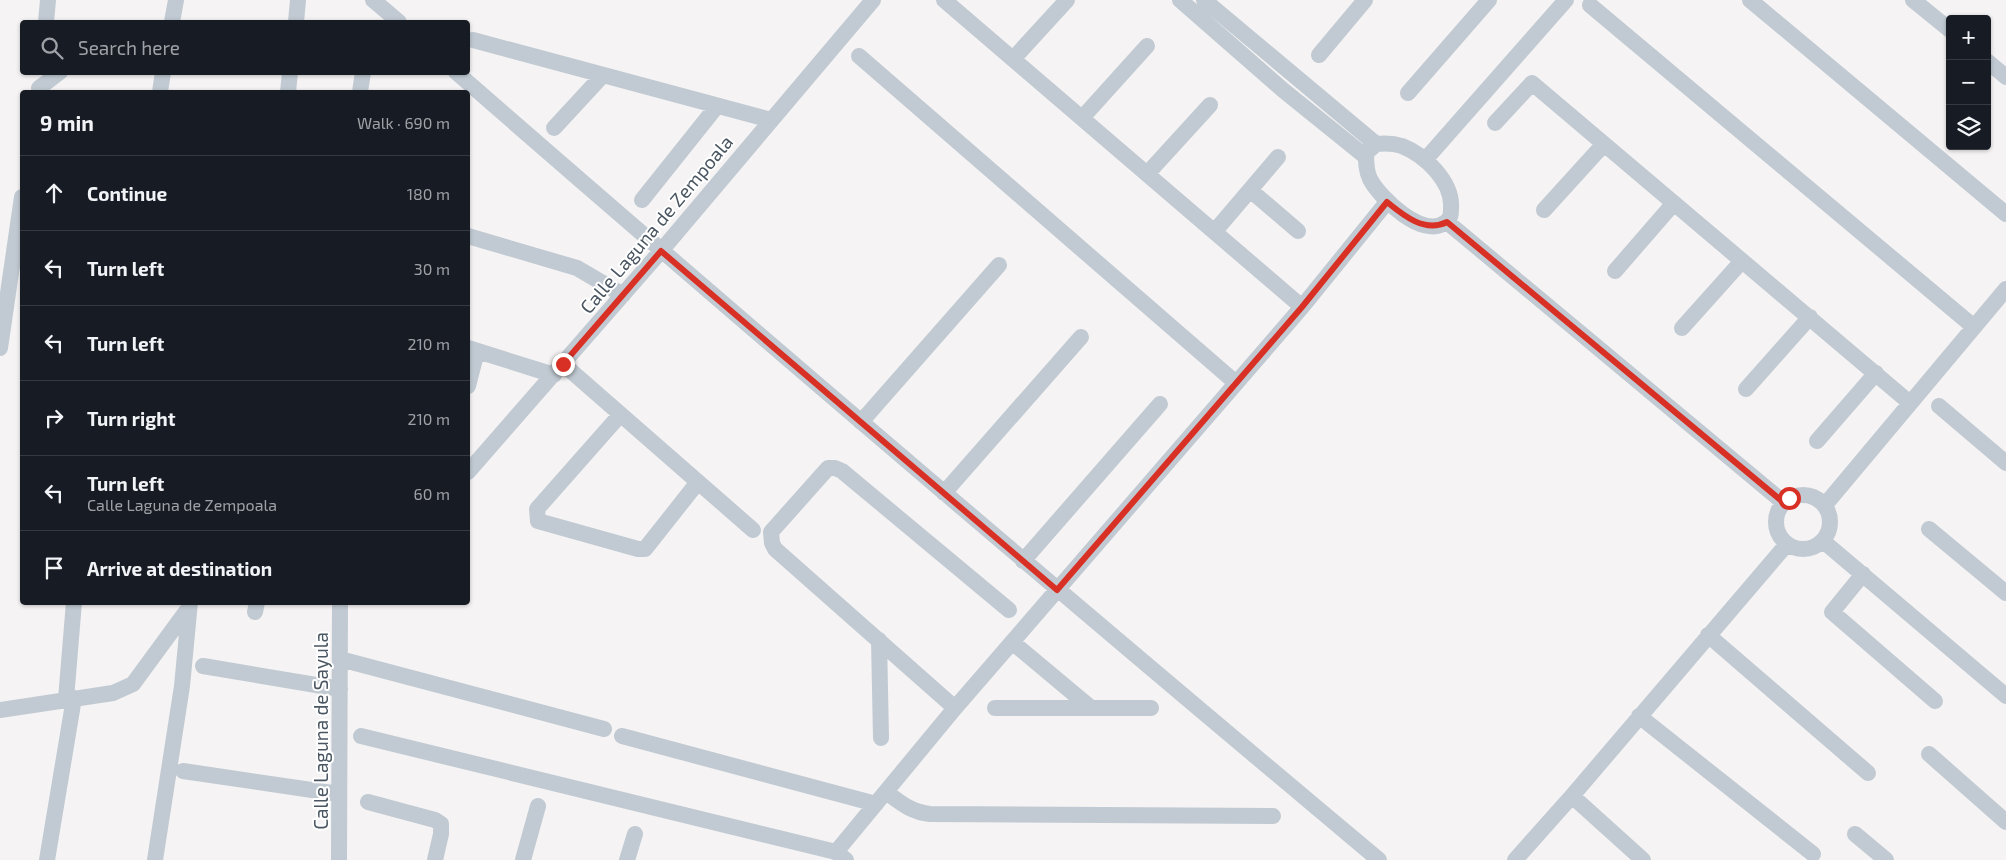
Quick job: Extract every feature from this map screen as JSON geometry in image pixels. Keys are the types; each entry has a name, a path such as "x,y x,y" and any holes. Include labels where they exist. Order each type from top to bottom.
{"street":[{"path":"46,20 48,0"},
{"path":"172,20 176,0"},
{"path":"296,20 298,0"},
{"path":"373,0 397,20"},
{"name":"Calle Laguna de Zempoala","path":"470,470 661,251 873,0"},
{"path":"946,0 1302,307"},
{"path":"1013,59 1066,0"},
{"path":"1180,0 1283,90 1371,151"},
{"path":"1204,0 1371,151"},
{"path":"1319,55 1365,0"},
{"path":"1408,93 1489,0"},
{"path":"1425,160 1566,0"},
{"path":"1750,0 2006,214"},
{"path":"1913,0 1946,27"},
{"path":"1590,5 1974,327"},
{"path":"473,40 771,120"},
{"path":"1082,118 1147,46"},
{"path":"859,56 1236,383"},
{"path":"1991,64 2006,77"},
{"path":"39,84 55,75"},
{"path":"160,90 163,75"},
{"path":"288,90 290,75"},
{"path":"360,90 363,75"},
{"path":"459,75 661,251 1057,590 1380,860"},
{"path":"554,128 603,75"},
{"path":"1495,123 1532,83 1910,403"},
{"path":"1147,174 1210,105"},
{"path":"642,200 717,106"},
{"path":"1387,143 1401,146 1425,160 1441,178 1448,190 1451,202 1451,216 1447,222 1429,226 1411,219 1387,202 1369,177 1371,151 1387,143"},
{"path":"1544,210 1604,144"},
{"path":"1215,231 1278,157"},
{"path":"1250,190 1298,231"},
{"path":"361,736 841,856 881,798 955,708 1302,307 1387,202"},
{"path":"1615,270 1674,203"},
{"path":"0,348 20,211"},
{"path":"1447,222 1783,502"},
{"path":"470,237 577,268 623,295"},
{"path":"1682,328 1742,261"},
{"path":"862,422 999,265"},
{"path":"1825,504 2006,289"},
{"path":"1746,388 1810,317"},
{"path":"944,492 1081,337"},
{"path":"470,368 472,350 558,370 620,415 753,530"},
{"path":"1817,441 1876,373"},
{"path":"1023,561 1160,404"},
{"path":"1939,406 2006,463"},
{"path":"620,415 537,509 536,516 538,521 638,550 645,550 698,482"},
{"path":"955,708 775,549 772,543 771,532 828,468 835,468 1009,610"},
{"path":"1804,494 1812,496 1825,504 1830,519 1827,534 1823,541 1809,548 1794,548 1787,544 1777,532 1775,524 1778,509 1783,502 1796,495 1804,494"},
{"path":"1929,529 2006,593"},
{"path":"1823,541 2006,696"},
{"path":"1516,860 1787,544"},
{"path":"1862,574 1832,612 1935,701"},
{"path":"47,860 70,699 74,605"},
{"name":"Calle Laguna de Sayula","path":"339,860 340,605"},
{"path":"0,710 113,693 133,684 189,606"},
{"path":"155,860 180,696 189,606"},
{"path":"1708,635 1868,773"},
{"path":"879,640 881,738"},
{"path":"1012,642 1091,708"},
{"path":"340,660 604,729"},
{"path":"203,666 340,689"},
{"path":"995,708 1151,708"},
{"path":"1639,716 1813,854"},
{"path":"622,736 881,798 917,813 1273,816"},
{"path":"1929,754 2006,822"},
{"path":"183,771 339,794"},
{"path":"1572,796 1643,860"},
{"path":"368,802 435,820 441,824 441,834 435,860"},
{"path":"523,860 538,806"},
{"path":"627,860 635,834"},
{"path":"1855,834 1886,860"}],"route":[{"path":"563,364 661,251 1057,590 1302,307 1387,202 1411,219 1429,226 1447,222 1783,502 1789,498"}]}
